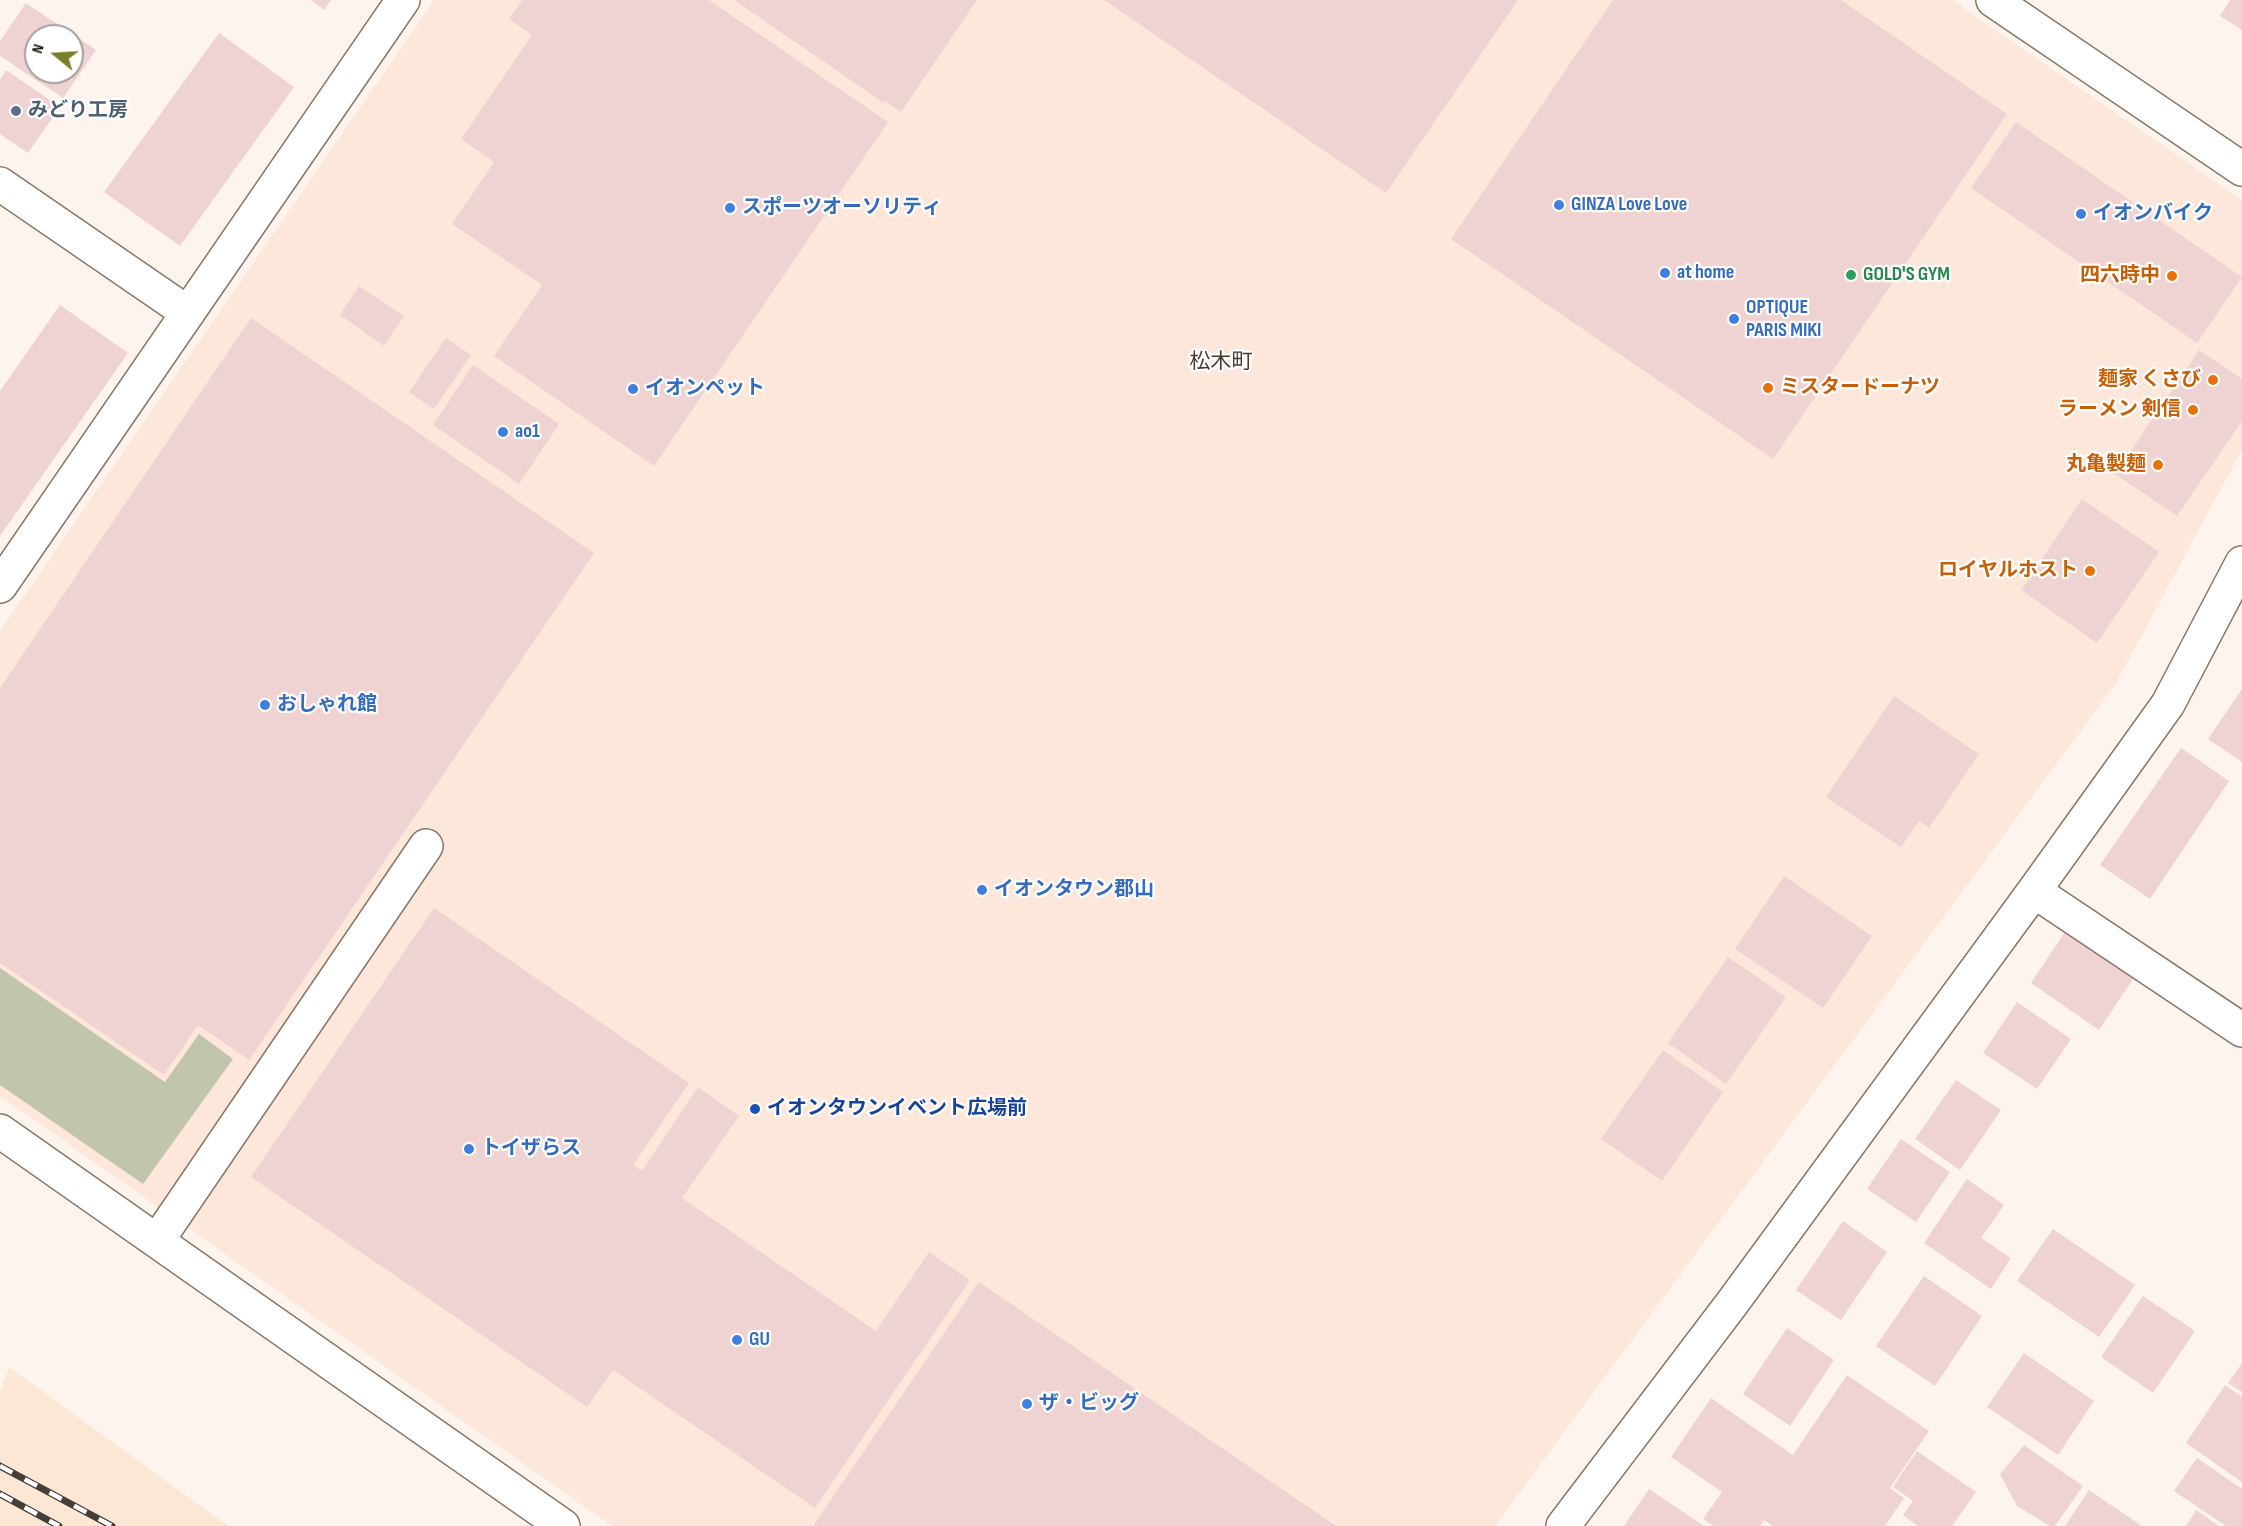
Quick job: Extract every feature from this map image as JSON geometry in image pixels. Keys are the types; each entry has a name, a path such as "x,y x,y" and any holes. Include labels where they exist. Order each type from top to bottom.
{"street":[{"path":"0,586 403,0"},
{"path":"1993,0 2242,169"},
{"path":"0,184 188,313"},
{"path":"1563,1526 1740,1293 2168,704 2242,563"},
{"path":"157,1241 426,846"},
{"path":"2034,891 2242,1030"},
{"path":"0,1131 562,1526"}],"shaded area":[{"name":"イオンタウン郡山","path":"434,0 1952,0 2242,200 2242,450 2116,683 1495,1526 612,1526 0,1096 0,631"},
{"path":"9,1367 228,1526 0,1526 0,1393"}],"green space":[{"path":"0,968 165,1082 199,1034 233,1059 143,1184 0,1085"}],"building":[{"path":"311,0 331,0 324,10"},
{"path":"522,0 709,0 888,122 654,466 494,356 542,285 452,224 494,162 461,139 532,35 509,19"},
{"path":"734,0 977,0 901,112 885,101 884,103"},
{"path":"1104,0 1518,0 1386,193"},
{"path":"1613,0 1841,0 2007,114 1773,459 1451,239"},
{"path":"2230,0 2242,0 2242,30 2220,16"},
{"path":"26,3 57,24 24,24 24,72 0,56 0,41"},
{"path":"219,33 294,87 180,246 104,192"},
{"path":"84,42 96,50 84,67"},
{"path":"6,70 60,107 28,153 0,134 0,80"},
{"path":"42,84 73,84 63,98"},
{"path":"2016,122 2242,277 2197,343 1971,188"},
{"path":"359,286 404,316 384,346 340,315"},
{"path":"60,305 128,353 0,536 0,391"},
{"path":"251,318 594,553 249,1060 198,1025 164,1075 0,963 0,688"},
{"path":"446,338 471,355 434,409 409,392"},
{"path":"2199,350 2242,379 2242,421 2177,516 2115,474"},
{"path":"473,365 559,424 519,484 433,425"},
{"name":"ロイヤルホスト","path":"2082,499 2159,552 2097,643 2021,590"},
{"path":"2242,689 2242,762 2208,739"},
{"path":"1894,696 1979,754 1929,828 1919,821 1901,847 1826,797"},
{"path":"2181,748 2229,781 2150,899 2100,865"},
{"path":"1784,876 1872,936 1823,1008 1735,949"},
{"path":"434,908 689,1083 633,1165 642,1171 698,1087 739,1116 682,1198 876,1331 929,1252 970,1280 815,1508 613,1370 587,1407 251,1177"},
{"path":"2067,929 2135,976 2099,1030 2031,983"},
{"path":"1728,957 1786,997 1726,1084 1668,1043"},
{"path":"2017,1002 2071,1039 2037,1089 1983,1053"},
{"path":"1663,1050 1723,1092 1662,1181 1601,1139"},
{"path":"1956,1080 2001,1110 1960,1170 1915,1139"},
{"path":"1901,1139 1950,1172 1916,1222 1867,1189"},
{"path":"1967,1179 2004,1205 1981,1238 2011,1258 1991,1289 1924,1243"},
{"path":"1843,1221 1887,1252 1841,1320 1796,1290"},
{"path":"2053,1229 2135,1285 2099,1337 2017,1281"},
{"path":"1924,1276 1982,1316 1935,1386 1876,1346"},
{"name":"ザ・ビッグ","path":"979,1282 1336,1526 813,1526"},
{"path":"2143,1296 2195,1331 2153,1393 2101,1357"},
{"path":"1787,1328 1834,1360 1790,1426 1743,1394"},
{"path":"2024,1353 2094,1401 2058,1455 1987,1407"},
{"path":"2242,1363 2242,1392 2228,1383"},
{"path":"1847,1375 1929,1431 1890,1488 1904,1498 1885,1526 1773,1526 1764,1520 1760,1526 1714,1526 1703,1519 1722,1492 1671,1457 1711,1398 1793,1455"},
{"path":"2225,1385 2242,1397 2242,1482 2186,1443"},
{"path":"2024,1445 2083,1486 2055,1526 2050,1526 2017,1506 2000,1474"},
{"path":"1917,1451 1976,1492 1952,1526 1918,1526 1903,1515 1913,1501 1893,1487"},
{"path":"2197,1458 2242,1489 2242,1526 2226,1526 2174,1491"},
{"path":"1649,1489 1704,1526 1624,1526"},
{"path":"2089,1490 2142,1526 2065,1526"},
{"path":"2196,1510 2219,1526 2186,1526"}],"railway":[{"path":"0,1466 112,1526"},
{"path":"0,1494 59,1526"}],"place":[{"name":"みどり工房","path":"16,111"},
{"name":"GINZA Love Love","path":"1559,205"},
{"name":"スポーツオーソリティ","path":"730,208"},
{"name":"イオンバイク","path":"2081,214"},
{"name":"at home","path":"1665,273"},
{"name":"GOLD'S GYM","path":"1851,275"},
{"name":"四六時中","path":"2172,276"},
{"name":"OPTIQUE PARIS MIKI","path":"1734,319"},
{"name":"麺家 くさび","path":"2213,380"},
{"name":"ミスタードーナツ","path":"1768,388"},
{"name":"イオンペット","path":"633,389"},
{"name":"ラーメン 剣信","path":"2193,410"},
{"name":"ao1","path":"503,432"},
{"name":"丸亀製麺","path":"2158,465"},
{"name":"ロイヤルホスト","path":"2090,571"},
{"name":"おしゃれ館","path":"265,705"},
{"name":"イオンタウン郡山","path":"982,890"},
{"name":"イオンタウンイベント広場前","path":"755,1109"},
{"name":"トイザらス","path":"469,1149"},
{"name":"GU","path":"737,1340"},
{"name":"ザ・ビッグ","path":"1027,1404"}],"district":[{"name":"松木町","path":"1221,363"}]}
